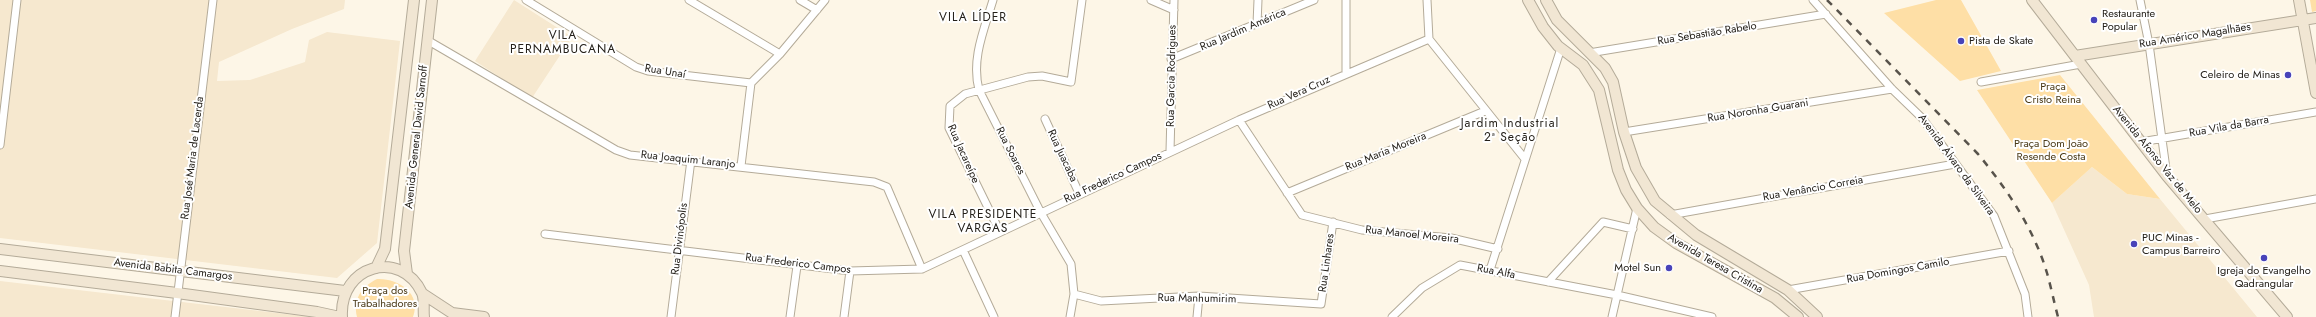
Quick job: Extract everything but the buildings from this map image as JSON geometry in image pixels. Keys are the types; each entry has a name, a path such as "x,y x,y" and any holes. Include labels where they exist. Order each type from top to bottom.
{"main road":[{"name":"Avenida General David Sarnoff","path":"376,268 385,249 414,0"},
{"name":"Avenida General David Sarnoff","path":"407,274 404,251 432,0"},
{"name":"Avenida Teresa Cristina","path":"1528,0 1543,27 1561,48 1583,65 1599,90 1618,170 1626,190 1638,208 1654,227 1676,243 1775,298 1798,317"},
{"name":"Avenida Teresa Cristina","path":"1546,0 1557,20 1588,53 1605,68 1613,82 1624,132 1636,168 1655,201 1670,215 1696,235 1788,290 1817,317"},
{"name":"Avenida Afonso Vaz de Melo","path":"2032,0 2167,176 2287,317"},
{"path":"2299,0 2316,93"},
{"name":"Rua Américo Magalhães","path":"2075,56 2316,18"},
{"name":"Avenida Babita Camargos","path":"0,249 345,291"},
{"path":"341,317 341,305 345,291 354,279 365,271 376,268 392,268 407,274 423,294 452,313 484,317"},
{"name":"Avenida Babita Camargos","path":"0,271 177,293 316,312 341,317"},
{"path":"423,294 424,317"}],"street":[{"path":"0,145 17,0"},
{"name":"Rua José Maria de Lacerda","path":"175,317 213,0"},
{"name":"Rua Unaí","path":"526,0 636,67 648,71 751,83"},
{"path":"689,0 780,54"},
{"path":"800,0 817,10"},
{"path":"740,166 751,83 780,54 825,0"},
{"name":"Rua Soares","path":"993,0 976,58 976,78 979,90 1041,213 1071,264 1074,294 1070,317"},
{"name":"Rua Jacareípe","path":"1000,232 949,128 950,106 965,94 1042,76 1071,82 1082,0"},
{"path":"1151,0 1174,10"},
{"name":"Rua Garcia Rodrigues","path":"1170,151 1171,59 1174,0"},
{"path":"1257,24 1258,0"},
{"name":"Rua Jardim América","path":"1171,59 1314,0"},
{"path":"1346,0 1346,73"},
{"path":"1427,0 1429,39 1485,111 1525,158"},
{"name":"Avenida Álvaro da Silveira","path":"1813,0 1892,89 1922,118 1994,216 2025,294 2028,317"},
{"path":"2140,0 2149,44 2167,176"},
{"name":"Rua Sebastião Rabelo","path":"1588,53 1826,14"},
{"name":"Rua Vera Cruz","path":"1170,151 1346,73 1429,39"},
{"name":"Rua Joaquim Laranjo","path":"427,40 616,150 630,155 691,160 874,182 887,187 922,269"},
{"path":"1490,270 1498,249 1525,158 1561,48"},
{"path":"1981,82 2081,64"},
{"name":"Rua Noronha Guarani","path":"1624,132 1892,89"},
{"name":"Rua Maria Moreira","path":"1287,193 1485,111"},
{"name":"Rua Vila da Barra","path":"2141,142 2316,112"},
{"name":"Rua Juacaba","path":"1045,119 1079,193"},
{"path":"1239,120 1287,193"},
{"name":"Rua Frederico Campos","path":"545,234 678,249 797,266 850,271 922,269 1170,151"},
{"name":"Rua Divinópolis","path":"671,317 678,249 691,160"},
{"name":"Rua Venâncio Correia","path":"1670,215 1955,164"},
{"name":"Rua Manoel Moreira","path":"1287,193 1302,215 1383,233 1452,238 1498,249"},
{"path":"2205,219 2316,199"},
{"path":"1612,317 1638,208"},
{"name":"Rua Linhares","path":"1321,304 1333,222"},
{"path":"1548,282 1603,222 1633,229"},
{"path":"963,250 994,317"},
{"name":"Rua Domingos Camilo","path":"1788,290 2009,251"},
{"name":"Rua Alfa","path":"1392,317 1422,288 1460,265 1617,295 1712,317"},
{"path":"790,317 797,266"},
{"path":"844,317 850,271"},
{"name":"Rua Manhumirim","path":"1074,294 1101,300 1199,296 1321,304"},
{"path":"1197,317 1199,296"}],"shaded area":[{"path":"0,0 345,0 344,9 292,29 219,62 217,81 250,80 305,62 309,40 327,32 400,41 377,243 337,278 0,238"},
{"path":"514,0 572,37 532,98 475,61"},
{"name":"PUC Minas - Campus Barreiro","path":"2092,167 2127,194 2160,199 2257,317 2094,317 2089,285 2052,203"},
{"path":"0,281 312,317 0,317"}],"green space":[{"path":"1936,0 1961,0 2001,71 1960,81 1884,13"},
{"path":"2310,0 2316,0 2316,11 2312,12"},
{"path":"2060,75 2160,199 2127,194 2092,167 2052,203 1977,90"},
{"name":"Praça dos Trabalhadores","path":"377,279 385,279 400,284 411,294 415,308 413,317 357,317 357,299 371,282"}],"railway":[{"path":"1827,0 1978,154 1999,181 2009,195 2035,241 2047,273 2058,317"}],"place":[{"name":"Restaurante Popular","path":"2094,20"},
{"name":"Pista de Skate","path":"1961,41"},
{"name":"Celeiro de Minas","path":"2288,75"},
{"name":"PUC Minas - Campus Barreiro","path":"2134,244"},
{"name":"Igreja do Evangelho Qadrangular","path":"2264,258"},
{"name":"Motel Sun","path":"1669,268"}],"district":[{"name":"VILA LÍDER","path":"973,18"},
{"name":"VILA PERNAMBUCANA","path":"563,43"},
{"name":"Jardim Industrial 2ª Seção","path":"1510,131"},
{"name":"VILA PRESIDENTE VARGAS","path":"983,222"}],"park label":[{"name":"Praça Cristo Reina","path":"2053,93"},
{"name":"Praça Dom João Resende Costa","path":"2051,150"}]}
